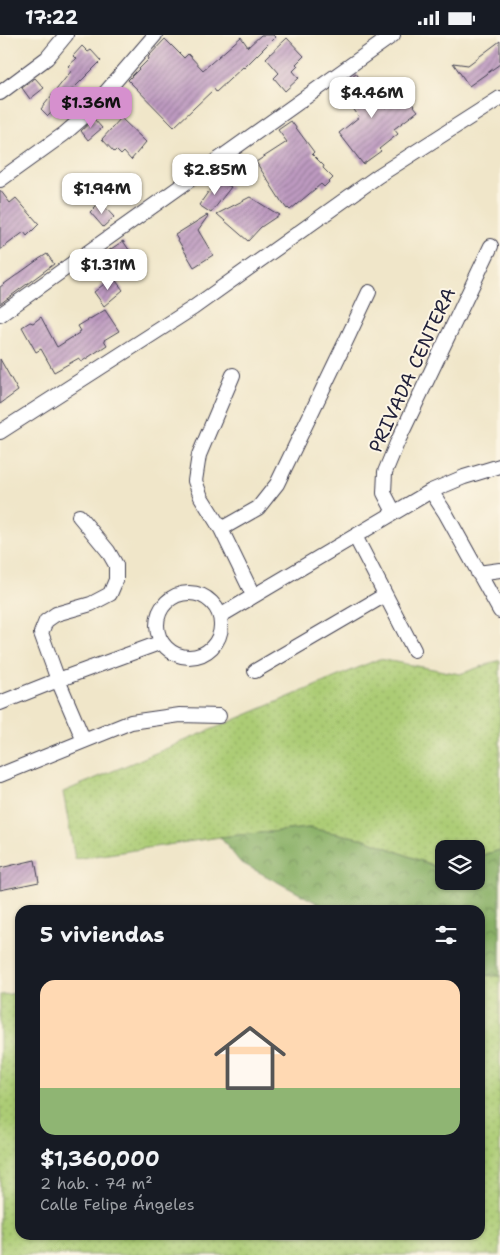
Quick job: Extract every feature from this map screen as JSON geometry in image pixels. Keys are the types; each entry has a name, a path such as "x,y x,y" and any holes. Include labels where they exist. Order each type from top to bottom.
{"street":[{"path":"0,93 47,58 66,35"},
{"path":"0,180 64,134 86,114 155,35"},
{"path":"0,315 392,35"},
{"path":"0,432 193,308 378,176 500,98"},
{"name":"PRIVADA CENTERA","path":"394,513 384,493 385,472 491,246"},
{"path":"221,529 258,508 277,484 369,291"},
{"path":"233,375 198,455 195,481 201,497 221,529 253,595"},
{"path":"220,616 431,491 464,477 500,466"},
{"path":"431,491 446,514 500,611"},
{"path":"79,516 108,551 116,565 116,580 110,594 91,604 56,614 46,621 41,633 58,680 84,741"},
{"path":"355,536 414,650"},
{"path":"478,573 500,570"},
{"path":"193,593 202,596 216,607 220,616 220,634 210,649 202,654 184,657 168,649 162,642 158,634 158,616 162,607 175,596 193,593"},
{"path":"256,671 386,595"},
{"path":"0,703 162,642"},
{"path":"0,775 131,722 180,715 218,716"}],"green space":[{"path":"379,659 460,674 500,660 500,850 485,854 485,840 435,840 435,866 365,839 309,828 220,837 75,859 63,792"},
{"path":"309,828 365,839 435,866 435,890 485,890 485,854 500,850 500,976 485,975 485,905 321,905 240,862 220,837"},
{"path":"485,975 500,976 500,1255 0,1255 0,995 15,994 15,1240 485,1240"}],"building":[{"path":"261,35 273,35 275,37 244,68 216,92 214,89 174,127 128,80 149,59 148,57 165,39 184,58 188,54 203,70 241,37 248,47"},
{"path":"287,38 304,56 296,64 298,66 293,71 299,78 285,91 274,78 279,73 266,58"},
{"path":"500,41 500,64 469,86 453,63 468,65"},
{"path":"82,46 88,52 91,50 101,61 68,94 73,99 61,112 56,108 48,116 41,109 72,70 68,66 76,59 73,56"},
{"path":"356,73 362,82 368,83 385,108 405,95 418,111 394,129 398,134 379,149 381,151 363,164 339,133 359,117 338,86"},
{"path":"35,78 44,88 30,99 22,88"},
{"path":"121,118 146,142 131,160 124,152 121,155 116,150 114,152 102,139"},
{"path":"94,119 102,128 88,140 81,131"},
{"path":"291,121 314,152 312,154 333,178 324,187 321,184 290,210 281,201 256,162 287,142 278,130"},
{"path":"218,178 231,187 211,213 199,205"},
{"path":"0,190 10,203 16,198 39,224 27,236 24,232 0,250"},
{"path":"250,197 279,215 261,227 248,241 217,214"},
{"path":"100,202 114,217 103,227 90,212"},
{"path":"207,215 198,230 213,255 194,267 175,235"},
{"path":"123,241 136,260 122,270 108,251"},
{"path":"47,254 54,264 0,304 0,287"},
{"path":"113,277 123,290 104,306 94,292"},
{"path":"105,310 119,331 104,340 107,345 81,362 79,358 54,372 41,349 36,352 22,327 30,322 33,323 41,317 57,347 81,331 78,326"},
{"path":"0,359 18,391 0,404"},
{"path":"35,860 39,882 0,890 0,868"}]}
